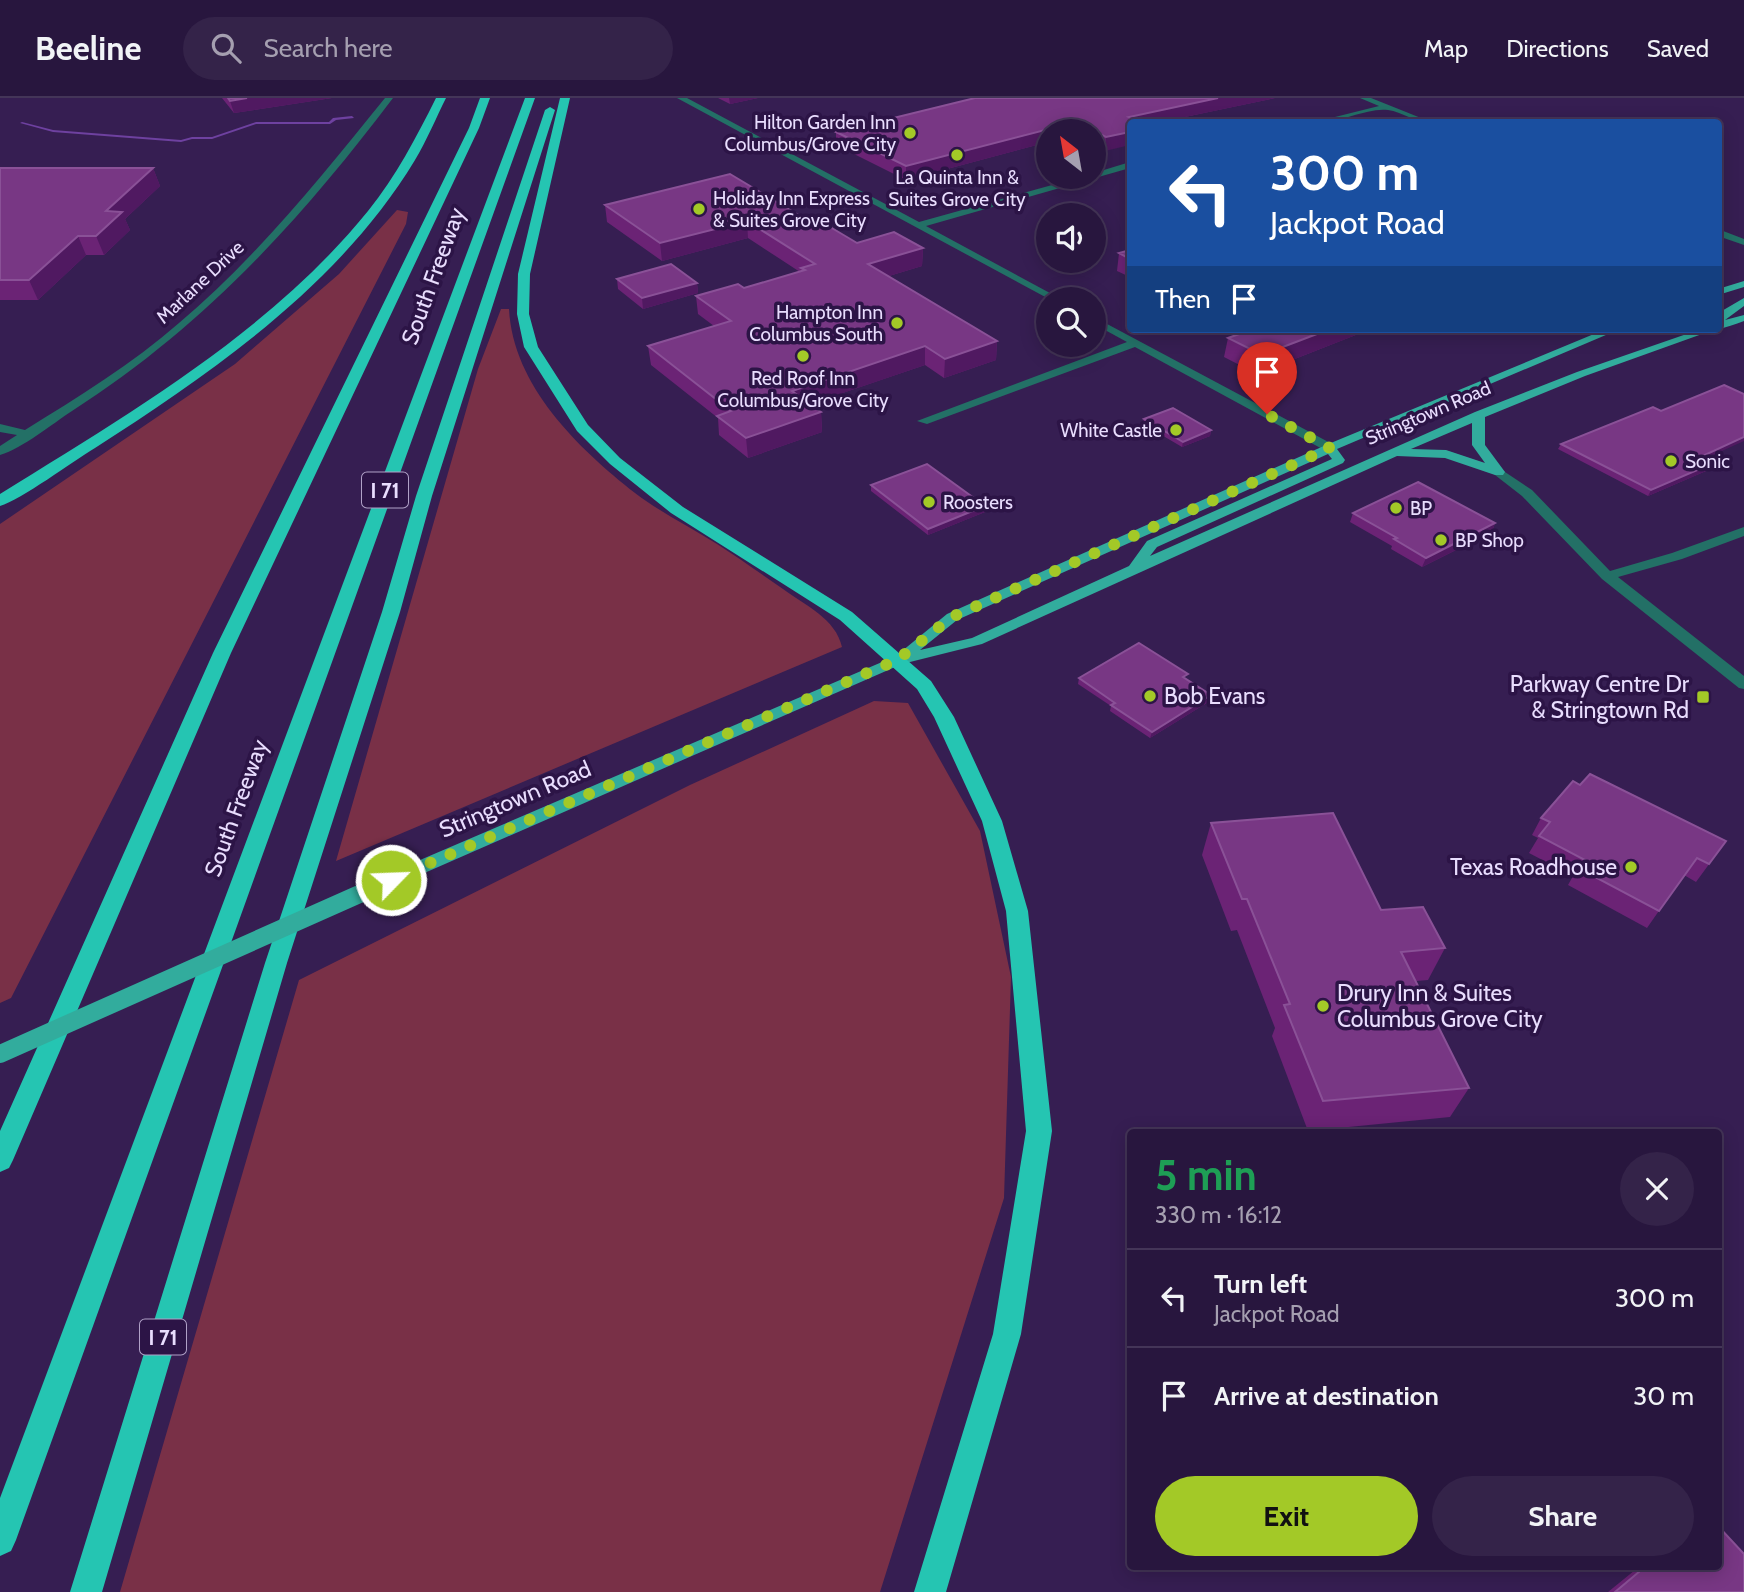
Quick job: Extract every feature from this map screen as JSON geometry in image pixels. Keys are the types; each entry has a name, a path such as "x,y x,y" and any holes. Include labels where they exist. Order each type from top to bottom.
{"highway":[{"path":"0,501 170,393 276,309 338,251 378,204 410,160 441,98"},
{"path":"410,160 428,144 454,98"},
{"name":"South Freeway","path":"0,1160 222,653 474,128 485,98"},
{"name":"South Freeway","path":"0,1539 530,98"},
{"name":"I 71","path":"86,1592 276,963 554,98"},
{"path":"565,98 524,274 523,314 531,347 582,428 646,488 737,549 846,616 924,685 944,717 992,821 1017,911 1039,1131 1007,1334 930,1592"}],"main road":[{"path":"1722,291 1744,284"},
{"path":"1722,318 1744,301"},
{"path":"1722,324 1744,318"},
{"name":"Stringtown Road","path":"897,660 952,617 1330,448 1605,333"},
{"name":"Stringtown Road","path":"0,1054 897,660 976,641 1479,415 1581,374 1699,333"},
{"path":"1479,415 1477,443 1499,472"},
{"path":"1133,570 1152,544 1339,460 1330,448"},
{"path":"1392,453 1446,454 1499,472"}],"street":[{"name":"Marlane Drive","path":"0,451 113,378 204,307 248,263 388,98"},
{"path":"681,98 1036,288"},
{"path":"1364,98 1419,119"},
{"path":"1333,119 1387,107"},
{"path":"1106,172 1127,166"},
{"path":"918,225 1046,189"},
{"path":"1722,234 1744,242"},
{"path":"1106,327 1330,448"},
{"path":"923,421 1136,343"},
{"path":"0,428 27,434"},
{"path":"1499,472 1527,493 1607,576 1744,684"},
{"path":"1607,576 1677,556 1744,531"}],"shaded area":[{"path":"397,210 408,212 406,224 11,998 0,1003 0,524 235,364 339,274"},
{"path":"501,309 509,309 513,337 522,364 536,389 552,413 592,456 645,500 725,549 818,614 833,628 842,647 336,861 478,369"},
{"path":"874,701 908,703 980,831 1011,977 1004,1198 880,1592 120,1592 299,980 690,785"}],"building":[{"path":"975,98 1218,98 1129,117 1134,119 1127,119 1127,133 1106,137 1106,119 1036,119 1036,132 906,166 836,132"},
{"path":"0,168 153,168 106,211 122,212 96,236 78,236 29,280 0,280"},
{"path":"730,174 812,223 820,221 857,243 894,232 923,248 868,264 997,341 945,359 925,346 792,391 821,412 746,438 717,416 731,411 648,346 731,321 696,296 738,284 744,288 805,270 801,268 815,264 747,221 660,243 605,205"},
{"path":"671,264 697,283 642,298 617,279"},
{"path":"1242,333 1320,333 1262,355 1228,338"},
{"path":"1724,385 1744,394 1744,437 1696,459 1709,465 1651,490 1561,444 1653,407 1661,411"},
{"name":"White Castle","path":"1173,408 1211,430 1183,442 1144,419"},
{"name":"Roosters","path":"927,464 985,506 928,529 871,485"},
{"path":"1418,482 1495,523 1426,558 1353,513"},
{"name":"Bob Evans","path":"1139,643 1188,674 1183,677 1211,695 1152,732 1111,705 1115,703 1079,678"},
{"name":"Texas Roadhouse","path":"1590,774 1726,841 1709,864 1697,858 1659,911 1578,868 1585,860 1539,836 1550,822 1541,818 1573,781 1580,785"},
{"name":"Drury Inn & Suites Columbus Grove City","path":"1333,813 1381,910 1423,907 1445,948 1401,952 1469,1088 1323,1101 1284,1005 1290,1004 1247,899 1242,899 1211,823"},
{"path":"1722,1530 1744,1554 1744,1592 1615,1592 1641,1570 1722,1570"}],"waterway":[{"path":"22,123 53,131 181,141 212,138 256,123 330,123 335,119 352,117"}],"place":[{"name":"Hilton Garden Inn Columbus/Grove City","path":"910,133"},
{"name":"La Quinta Inn & Suites Grove City","path":"957,155"},
{"name":"Holiday Inn Express & Suites Grove City","path":"699,209"},
{"name":"Hampton Inn Columbus South","path":"897,323"},
{"name":"Red Roof Inn Columbus/Grove City","path":"803,356"},
{"name":"White Castle","path":"1176,430"},
{"name":"Sonic","path":"1671,461"},
{"name":"Roosters","path":"929,502"},
{"name":"BP","path":"1396,508"},
{"name":"BP Shop","path":"1441,540"},
{"name":"Bob Evans","path":"1150,696"},
{"name":"Parkway Centre Dr & Stringtown Rd","path":"1703,697"},
{"name":"Texas Roadhouse","path":"1631,867"},
{"name":"Drury Inn & Suites Columbus Grove City","path":"1323,1006"}],"route":[{"path":"391,880 897,660 952,617 1330,448 1267,414"}]}
